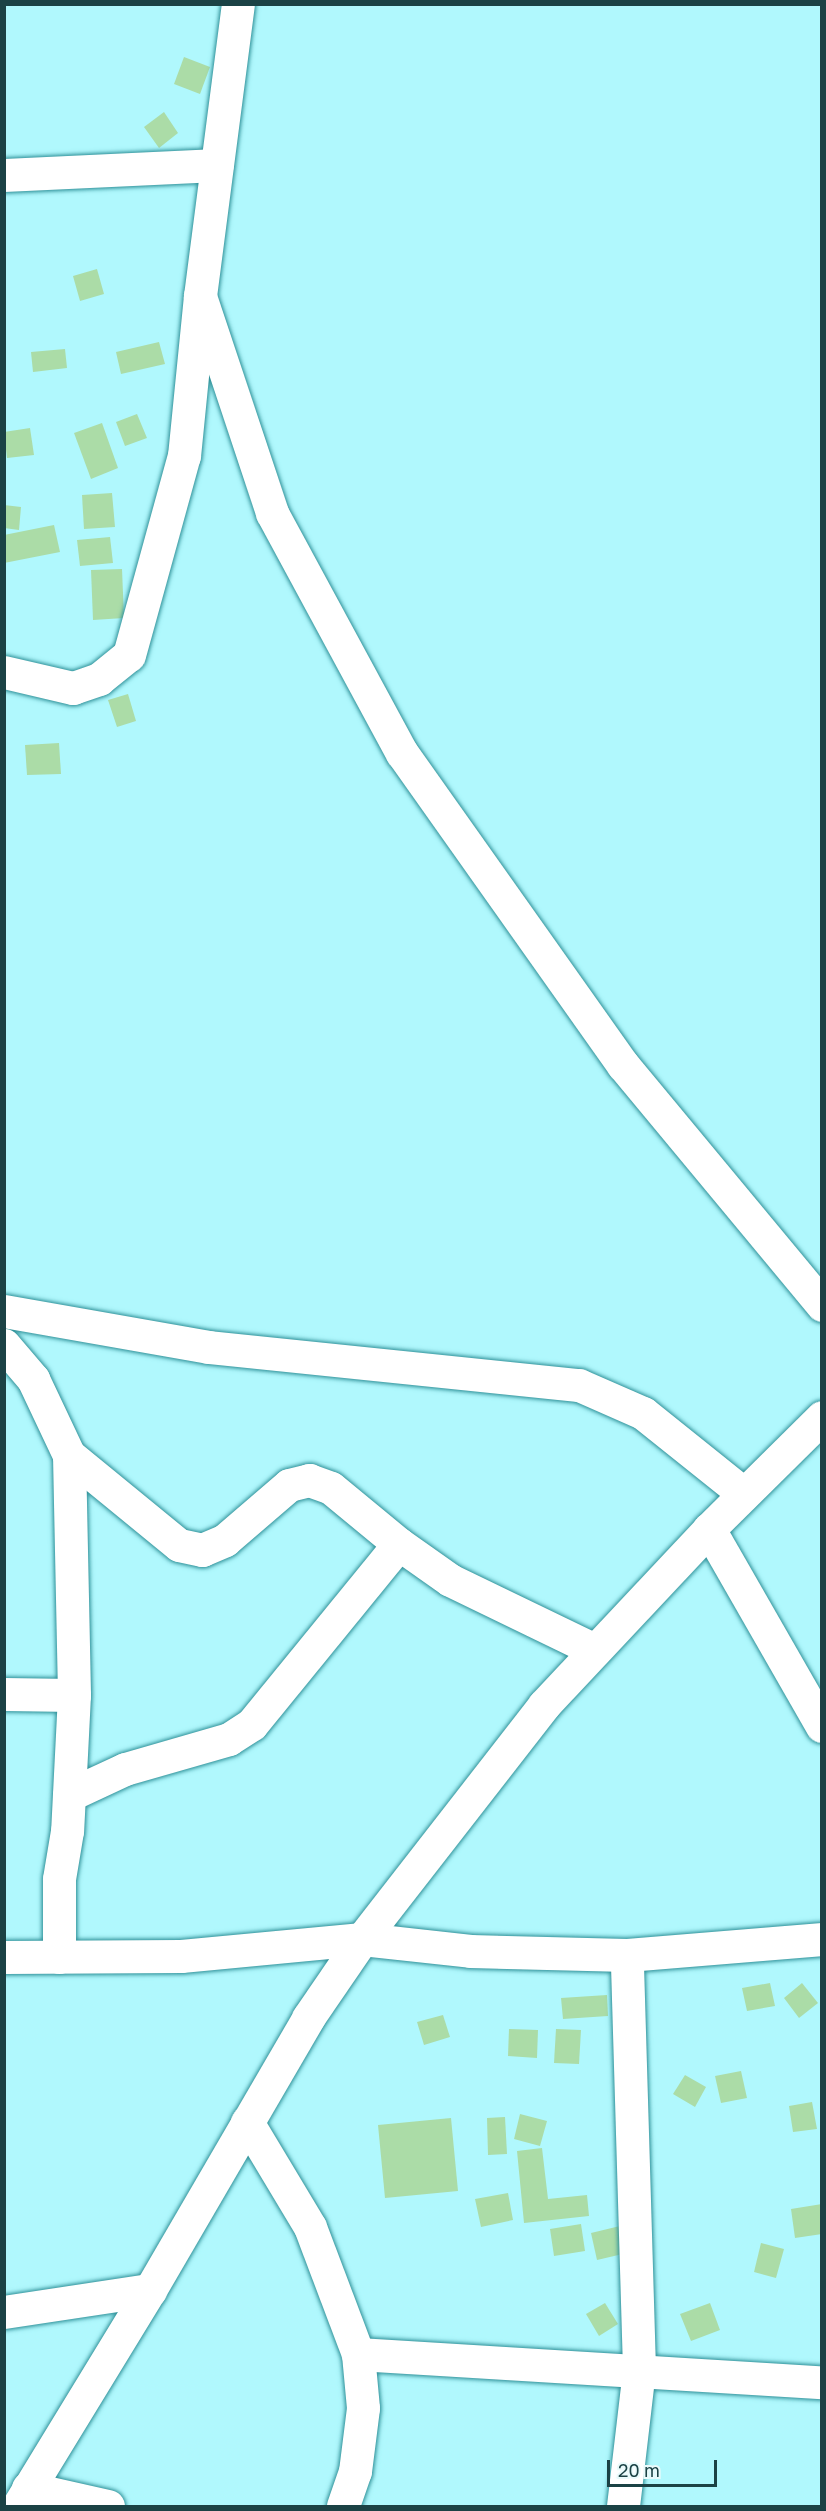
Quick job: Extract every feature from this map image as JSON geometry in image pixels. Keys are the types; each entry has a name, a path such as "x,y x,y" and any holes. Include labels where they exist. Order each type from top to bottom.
{"street":[{"path":"4,672 73,688 99,679 129,655 184,456 200,296 239,5"},
{"path":"4,175 217,165"},
{"path":"200,296 272,513 402,753 623,1065 822,1305"},
{"path":"4,1311 209,1347 579,1385 643,1413 744,1494"},
{"path":"4,1345 33,1379 69,1455 74,1695 69,1795 59,1879 59,1957"},
{"path":"108,2506 23,2498 150,2290 308,2018 362,1939 544,1705 709,1529 822,1417"},
{"path":"69,1455 179,1545 202,1550 225,1540 289,1485 309,1480 331,1488 399,1544 450,1580 595,1650"},
{"path":"709,1529 822,1726"},
{"path":"69,1795 125,1769 229,1739 252,1724 399,1544"},
{"path":"4,1694 74,1695"},
{"path":"4,1957 181,1956 362,1939 470,1952 627,1955 822,1940"},
{"path":"623,2506 639,2369 627,1955"},
{"path":"247,2122 310,2227 358,2354 363,2408 355,2471 343,2506"},
{"path":"4,2312 150,2290"},
{"path":"358,2354 639,2369 822,2382"}],"building":[{"path":"184,57 210,67 200,94 174,84"},
{"path":"164,112 178,133 159,148 144,127"},
{"path":"97,269 104,294 80,301 73,276"},
{"path":"159,342 165,364 121,374 116,352"},
{"path":"65,349 67,368 33,372 31,352"},
{"path":"137,414 147,438 125,446 116,422"},
{"path":"102,423 118,468 91,479 74,433"},
{"path":"30,428 34,455 7,458 4,432"},
{"path":"112,493 115,527 84,529 82,495"},
{"path":"4,505 21,507 19,530 4,528"},
{"path":"54,525 60,552 4,563 4,535"},
{"path":"110,537 113,563 80,566 77,540"},
{"path":"122,569 124,618 93,620 91,570"},
{"path":"128,694 136,721 117,727 108,700"},
{"path":"59,743 61,774 27,775 25,745"},
{"path":"770,1983 775,2006 747,2011 742,1988"},
{"path":"802,1983 818,2003 799,2018 784,1998"},
{"path":"607,1995 608,2016 563,2019 561,1998"},
{"path":"443,2015 450,2037 424,2045 417,2022"},
{"path":"509,2029 538,2030 537,2058 508,2056"},
{"path":"556,2029 581,2030 579,2064 554,2063"},
{"path":"741,2071 747,2098 721,2103 715,2076"},
{"path":"685,2075 706,2087 695,2107 673,2094"},
{"path":"812,2102 817,2129 793,2132 789,2106"},
{"path":"520,2114 547,2121 540,2146 514,2139"},
{"path":"505,2117 507,2154 488,2155 487,2118"},
{"path":"451,2118 458,2191 385,2198 378,2125"},
{"path":"542,2148 548,2199 587,2195 589,2216 524,2223 517,2151"},
{"path":"508,2193 513,2220 481,2227 475,2199"},
{"path":"822,2204 822,2234 795,2238 791,2209"},
{"path":"581,2224 585,2251 554,2256 550,2229"},
{"path":"620,2226 627,2253 597,2260 591,2233"},
{"path":"761,2243 784,2249 776,2278 754,2272"},
{"path":"605,2303 618,2324 599,2336 586,2314"},
{"path":"710,2303 720,2330 691,2341 680,2314"}]}
